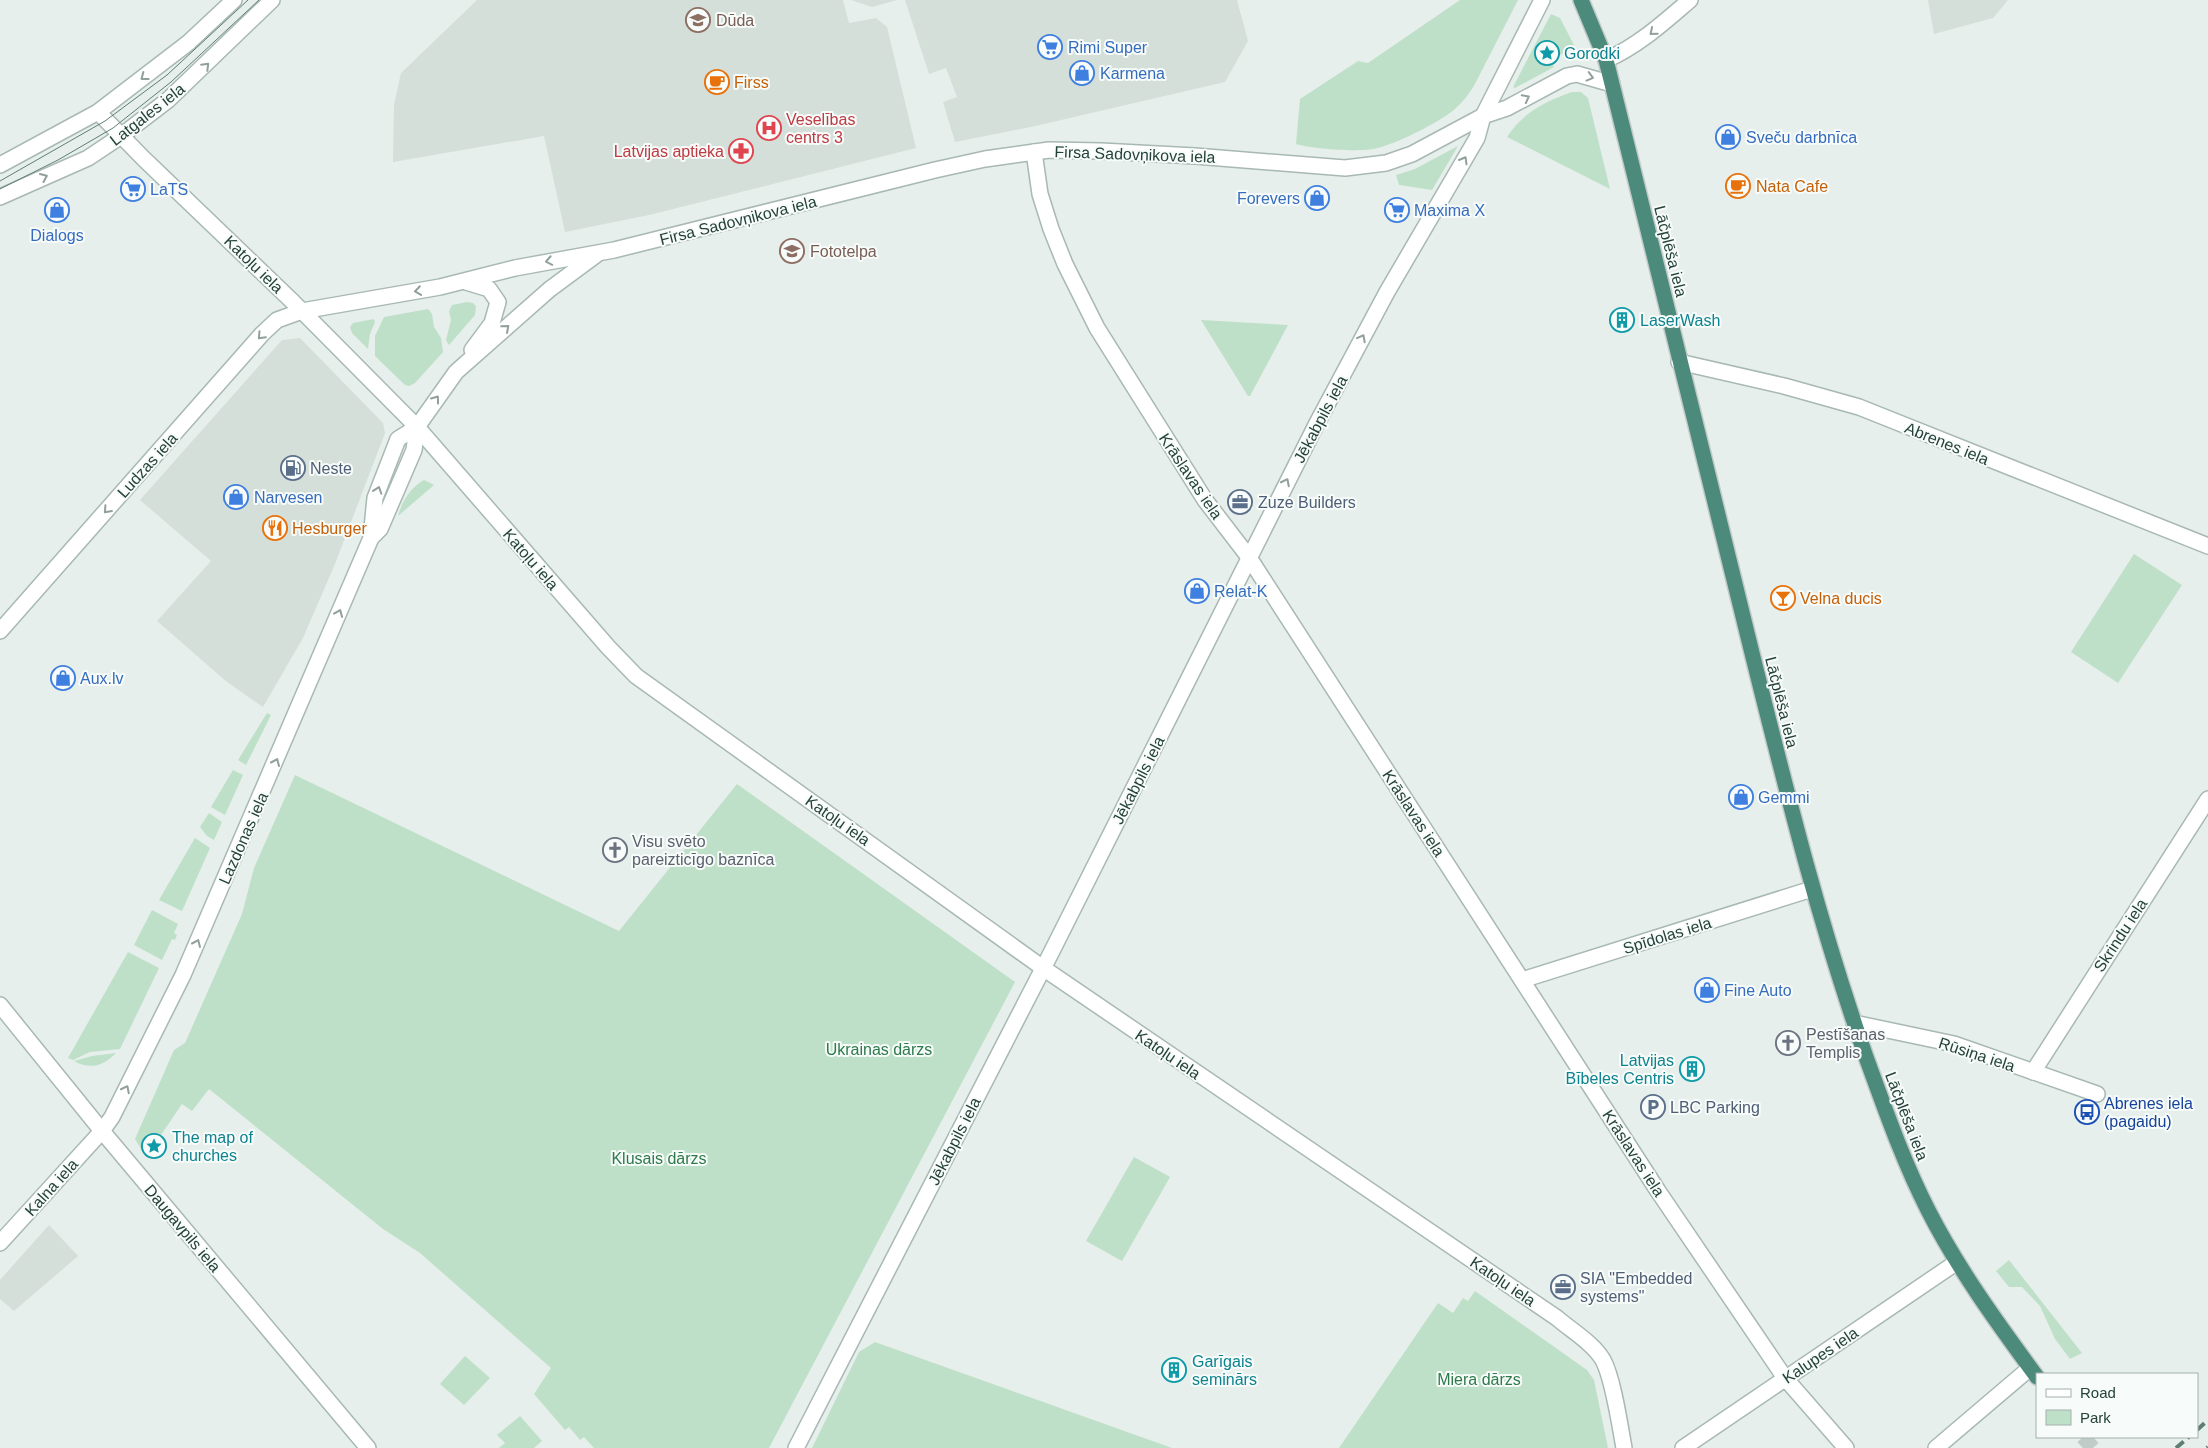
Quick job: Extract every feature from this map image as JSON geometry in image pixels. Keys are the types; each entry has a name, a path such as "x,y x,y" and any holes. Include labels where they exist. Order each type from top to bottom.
{"highway":[{"name":"Lāčplēša iela","path":"1581,0 1606,60 1679,362 1812,889 1854,1023 1906,1164 1929,1212 1957,1262 2033,1373"}],"street":[{"name":"Latgales iela","path":"0,165 98,112 188,43 234,0"},
{"name":"Latgales iela","path":"0,197 88,158 121,136 168,100 272,0"},
{"path":"1483,116 1542,0"},
{"path":"1606,60 1625,52 1643,40 1690,0"},
{"name":"Firsa Sadovņikova iela","path":"302,311 466,282 480,276 514,268 597,254 935,170 1034,152 1101,151 1345,168 1386,163 1412,154 1483,116 1507,108 1567,76 1577,74 1612,84"},
{"name":"Katoļu iela","path":"98,112 302,311 417,427 608,648 636,676 1043,968 1557,1318 1596,1351 1604,1361 1624,1448"},
{"name":"Jēkabpils iela","path":"796,1448 1043,968 1248,556 1387,292 1477,138 1483,116"},
{"name":"Krāslavas iela","path":"1034,152 1040,194 1051,229 1069,272 1097,328 1205,500 1248,556 1658,1192 1785,1378 1846,1448"},
{"name":"Firsa Sadovņikova iela","path":"417,427 456,372 550,289 597,254"},
{"path":"456,372 492,323 498,302 489,290 466,282"},
{"name":"Ludzas iela","path":"0,631 262,334 276,320 302,311"},
{"name":"Abrenes iela","path":"1679,362 1784,386 1859,407 2208,546"},
{"name":"Lazdonas iela","path":"102,1132 112,1117 183,975 371,538 380,528 414,450 417,427"},
{"name":"Skrindu iela","path":"2034,1072 2041,1058 2208,799"},
{"name":"Spīdolas iela","path":"1522,980 1812,889"},
{"name":"Daugavpils iela","path":"0,1005 102,1132 368,1448"},
{"name":"Rūsiņa iela","path":"1854,1023 1954,1044 2096,1094"},
{"name":"Kalna iela","path":"0,1243 102,1132"},
{"name":"Kalupes iela","path":"1683,1448 1957,1262"},
{"path":"1936,1448 2033,1373"}],"shaded area":[{"path":"477,0 843,0 849,23 876,18 887,27 916,148 649,215 565,232 544,136 393,162 394,104 401,73"},
{"path":"851,0 897,0 872,7"},
{"path":"905,0 1237,0 1248,41 1225,82 1031,127 955,142 943,102 957,97 946,68 929,74"},
{"path":"1928,0 2008,0 1993,18 1934,34"},
{"path":"300,338 383,423 385,433 335,564 303,638 263,707 227,682 157,621 211,561 140,500 282,340"},
{"path":"49,1225 78,1256 14,1311 0,1299 0,1280"}],"green space":[{"path":"1460,0 1518,0 1473,87 1455,109 1416,133 1373,149 1334,150 1296,144 1300,99 1358,61 1368,63"},
{"path":"1551,14 1560,18 1574,45 1573,48 1551,60 1554,67 1515,88 1513,87"},
{"path":"1572,92 1581,92 1588,98 1610,189 1507,137 1520,121 1535,109 1553,99"},
{"path":"1458,146 1432,190 1399,185 1396,175 1415,169"},
{"path":"467,302 473,303 476,306 475,315 449,345 446,340 451,320 449,311 452,305"},
{"path":"428,309 432,314 434,327 441,338 443,352 415,383 409,386 405,385 375,356 375,336 384,317"},
{"path":"374,319 375,322 370,334 368,349 352,333 350,327 353,323"},
{"path":"1201,320 1288,325 1250,396 1248,396"},
{"path":"424,480 434,485 398,516 408,495 415,486"},
{"path":"2134,554 2182,585 2118,683 2071,652"},
{"path":"267,713 271,715 246,765 238,760"},
{"path":"233,770 243,775 225,815 211,807"},
{"name":"Klusais dārzs","path":"295,775 619,931 737,784 1015,982 769,1448 594,1448 584,1437 580,1440 569,1427 565,1430 534,1394 551,1368 420,1253 383,1229 209,1089 192,1111 182,1104 146,1157 135,1139 174,1050 185,1043 242,914 254,868"},
{"path":"209,813 222,822 214,840 207,836 200,827"},
{"path":"195,838 210,848 182,911 159,900"},
{"path":"152,910 178,924 174,933 177,935 175,940 172,939 162,960 134,945"},
{"path":"128,952 159,968 120,1049 90,1052 73,1060 68,1058"},
{"path":"116,1053 101,1064 91,1066 74,1061 92,1056"},
{"path":"1134,1157 1170,1177 1122,1261 1086,1241"},
{"path":"2009,1260 2082,1353 2070,1359 2055,1339 2040,1306 2022,1287 2009,1287 1996,1271"},
{"name":"Miera dārzs","path":"1475,1291 1587,1370 1594,1380 1608,1448 1339,1448 1438,1303 1453,1313 1463,1298 1468,1301"},
{"path":"875,1342 1172,1448 812,1448 859,1352"},
{"path":"465,1356 490,1378 464,1405 440,1384"},
{"path":"520,1416 542,1441 534,1448 499,1448 505,1443 497,1435"}],"tunnel":[{"path":"2084,1438 2093,1448"}],"tram line":[{"path":"0,181 105,121 167,75 248,0"},
{"path":"0,189 58,160 113,128 171,82 259,0"}],"railway":[{"path":"2198,1429 2208,1420"},
{"path":"2176,1448 2188,1438"}],"place":[{"name":"Dūda","path":"698,20"},
{"name":"Rimi Super","path":"1050,47"},
{"name":"Gorodki","path":"1547,53"},
{"name":"Karmena","path":"1082,73"},
{"name":"Firss","path":"717,82"},
{"name":"Veselības centrs 3","path":"769,128"},
{"name":"Sveču darbnīca","path":"1728,137"},
{"name":"Latvijas aptieka","path":"741,151"},
{"name":"Nata Cafe","path":"1738,186"},
{"name":"LaTS","path":"133,189"},
{"name":"Forevers","path":"1317,198"},
{"name":"Dialogs","path":"57,210"},
{"name":"Maxima X","path":"1397,210"},
{"name":"Fototelpa","path":"792,251"},
{"name":"LaserWash","path":"1622,320"},
{"name":"Neste","path":"293,468"},
{"name":"Narvesen","path":"236,497"},
{"name":"Zuze Builders","path":"1240,502"},
{"name":"Hesburger","path":"275,528"},
{"name":"Relat-K","path":"1197,591"},
{"name":"Velna ducis","path":"1783,598"},
{"name":"Aux.lv","path":"63,678"},
{"name":"Gemmi","path":"1741,797"},
{"name":"Visu svēto pareizticīgo baznīca","path":"615,850"},
{"name":"Fine Auto","path":"1707,990"},
{"name":"Pestīšanas Templis","path":"1788,1043"},
{"name":"Latvijas Bībeles Centris","path":"1692,1069"},
{"name":"LBC Parking","path":"1653,1107"},
{"name":"Abrenes iela (pagaidu)","path":"2087,1112"},
{"name":"The map of churches","path":"154,1146"},
{"name":"SIA \"Embedded systems\"","path":"1563,1287"},
{"name":"Garīgais seminārs","path":"1174,1370"}],"park label":[{"name":"Ukrainas dārzs","path":"879,1049"}]}
